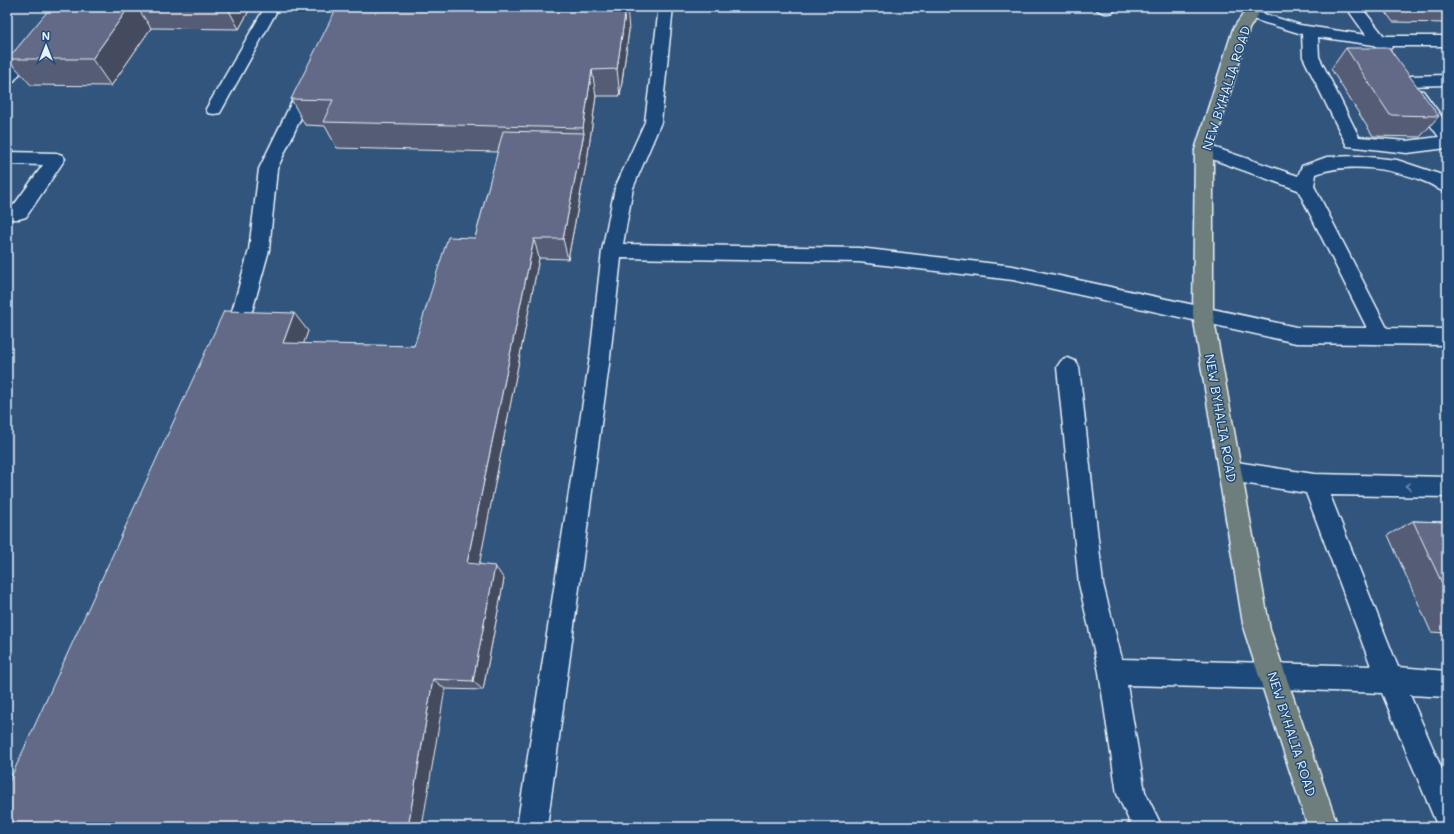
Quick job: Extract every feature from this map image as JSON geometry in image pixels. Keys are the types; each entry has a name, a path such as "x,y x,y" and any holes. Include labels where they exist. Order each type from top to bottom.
{"main road":[{"name":"NEW BYHALIA ROAD","path":"1253,10 1241,29 1204,150 1203,315 1257,630 1323,827"}],"lane":[{"path":"7,78 66,7"},
{"path":"214,109 272,7"},
{"path":"532,827 600,357 612,250 624,188 653,122 666,7"},
{"path":"1353,7 1379,40 1447,136"},
{"path":"1253,10 1298,29 1310,31 1379,40 1447,41"},
{"path":"1310,31 1311,57 1353,142 1406,147 1447,142"},
{"path":"220,358 243,308 259,250 268,169 319,63"},
{"path":"1399,69 1447,80"},
{"path":"1204,150 1305,186"},
{"path":"7,158 56,159 19,212 7,212"},
{"path":"1381,336 1305,186 1308,170 1327,163 1360,162 1397,166 1436,178 1447,187"},
{"path":"612,250 859,255 1013,273 1296,335 1447,337"},
{"path":"1068,367 1091,584 1112,672 1131,794 1147,827"},
{"path":"1230,471 1314,484 1447,487"},
{"path":"1314,484 1390,680 1447,815"},
{"path":"1112,672 1273,675 1447,684"}],"shaded area":[{"path":"7,7 1447,7 1447,827 7,827"}],"building":[{"path":"51,7 129,7 92,59 8,59"},
{"path":"337,7 626,7 617,69 592,70 583,128 323,122 333,100 291,99"},
{"path":"1346,48 1389,48 1439,116 1390,115"},
{"path":"503,131 584,133 563,239 534,239 467,563 495,566 473,681 433,679 408,827 7,827 7,786 224,311 294,313 283,343 414,346 448,237 475,238"},
{"path":"1413,521 1447,522 1447,594"}]}
